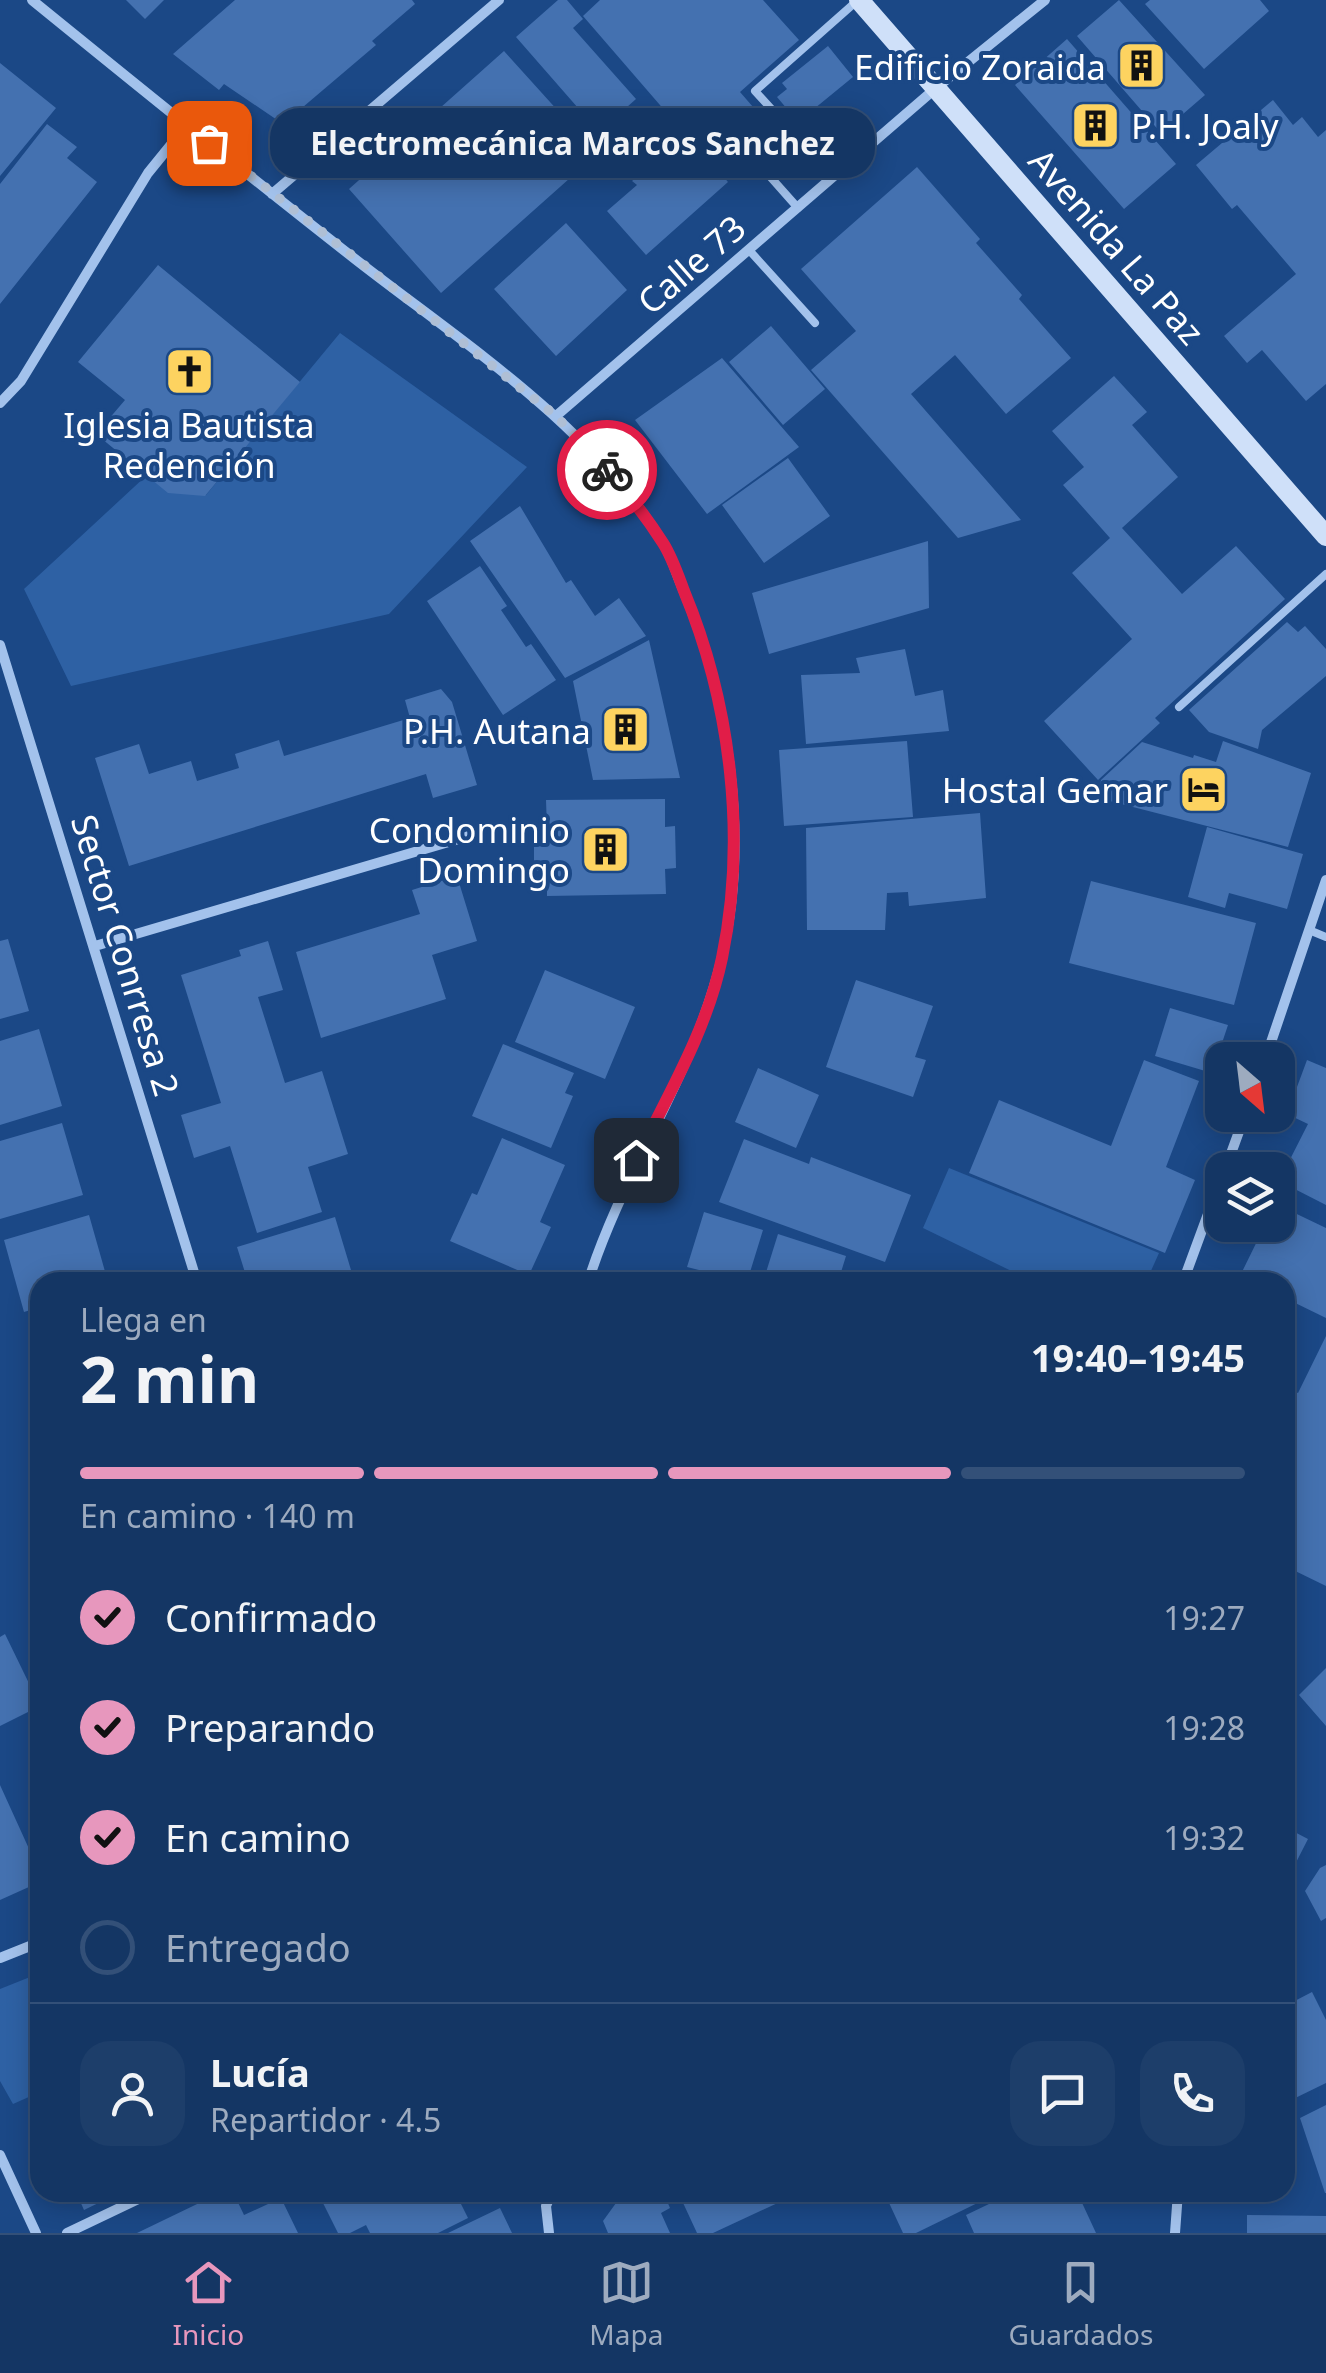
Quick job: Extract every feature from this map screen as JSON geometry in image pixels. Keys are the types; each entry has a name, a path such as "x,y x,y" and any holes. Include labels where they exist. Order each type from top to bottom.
{"main road":[{"name":"Avenida La Paz","path":"858,0 1326,536"}],"street":[{"path":"32,0 556,416 617,481 664,544 696,620 718,707 733,792 732,875 722,958 702,1028 636,1160 592,1272"},
{"path":"272,194 499,0"},
{"name":"Calle 73","path":"556,416 936,88 1045,0"},
{"path":"0,403 21,381 148,173 186,125"},
{"name":"Sector Conrresa 2","path":"0,644 194,1272"},
{"path":"95,946 469,836"},
{"path":"1271,1042 1326,880"},
{"path":"1187,1272 1205,1224"},
{"path":"0,1958 30,1946"},
{"path":"0,2154 36,2233"},
{"path":"67,2233 133,2202"},
{"path":"548,2202 549,2233"},
{"path":"1175,2233 1177,2202"}],"lane":[{"path":"858,0 755,91 796,136 842,112 872,145"},
{"path":"743,146 798,208"},
{"path":"749,250 815,324"},
{"path":"1178,706 1326,574"},
{"path":"1309,930 1326,937"}],"shaded area":[{"path":"340,333 527,467 389,614 71,686 24,589 147,475 206,495"},
{"path":"949,1168 1159,1253 1150,1272 1013,1272 923,1228"},
{"path":"30,1977 30,2096 13,2104 0,2081 0,1989"}],"building":[{"path":"126,0 164,0 145,19"},
{"path":"235,0 412,0 415,4 372,41 376,45 283,124 224,84 219,90 173,54"},
{"path":"558,0 567,0 583,19 573,28 636,99 599,132 516,37"},
{"path":"600,0 763,0 799,40 740,92 760,115 732,139 712,116 688,136 728,182 646,255 607,211 637,185 632,181 685,134 583,16"},
{"name":"Edificio Zoraida","path":"1119,0 1205,95 1161,133 1077,36"},
{"path":"1150,0 1260,0 1269,11 1204,69 1145,4"},
{"name":"P.H. Joaly","path":"1067,39 1176,164 1124,209 1015,85"},
{"path":"828,46 853,77 798,122 777,97 787,89 782,83"},
{"path":"504,51 597,154 441,293 349,189"},
{"path":"0,63 56,108 0,176"},
{"path":"1273,100 1293,125 1302,117 1318,137 1326,130 1326,384 1306,401 1262,350 1247,363 1224,336 1296,274 1237,205 1232,209 1196,165"},
{"path":"47,124 77,147 67,158 97,182 0,304 0,184"},
{"path":"917,167 980,239 976,243 1071,358 1006,414 955,355 911,394 1021,520 958,538 811,370 856,331 801,269"},
{"path":"566,223 627,290 556,356 494,289"},
{"name":"Iglesia Bautista Redención","path":"158,265 300,382 205,496 168,493 96,434 125,400 78,362"},
{"path":"771,326 825,389 783,425 729,362"},
{"path":"722,358 799,447 707,514 635,420"},
{"path":"1114,376 1147,412 1132,425 1178,477 1122,528 1182,594 1236,546 1285,599 1155,718 1160,723 1098,780 1044,721 1132,639 1072,573 1110,538 1063,485 1084,467 1052,431"},
{"path":"788,458 830,516 764,563 722,505"},
{"path":"520,506 566,583 571,580 595,616 619,598 646,636 565,678 470,541"},
{"path":"928,541 929,608 769,654 752,593"},
{"path":"480,566 507,606 501,610 526,647 531,644 556,680 503,715 427,601"},
{"path":"1287,622 1298,632 1305,626 1326,649 1326,676 1262,730 1258,749 1209,732 1189,710"},
{"name":"P.H. Autana","path":"649,640 680,778 593,780 573,681"},
{"path":"905,649 915,696 943,690 949,731 806,744 801,675 860,673 856,658"},
{"path":"441,689 452,702 477,785 433,798 426,774 129,866 95,758 139,744 149,774 191,761 197,781 239,768 235,754 279,740 284,756 410,718 405,700"},
{"path":"907,741 913,817 784,826 779,750"},
{"name":"Hostal Gemar","path":"1223,741 1311,773 1288,847 1098,798 1101,780 1142,742 1216,762"},
{"name":"Condominio Domingo","path":"665,799 665,827 675,826 676,868 665,869 666,894 547,896 547,871 534,871 534,829 547,829 546,800"},
{"path":"980,813 986,898 909,906 908,892 887,893 885,930 807,930 806,828"},
{"path":"1207,827 1303,854 1287,909 1229,893 1225,908 1188,897"},
{"path":"457,876 477,941 432,955 446,999 321,1038 296,952 420,914 412,890"},
{"path":"1091,881 1256,923 1234,1005 1069,963"},
{"path":"8,939 29,1011 0,1019 0,941"},
{"path":"268,941 283,990 258,997 285,1083 322,1071 348,1154 308,1167 322,1212 257,1233 230,1146 194,1158 181,1115 221,1103 181,975 241,956 239,950"},
{"path":"545,970 635,1007 605,1079 515,1042"},
{"path":"856,980 933,1006 915,1057 926,1060 913,1097 826,1067"},
{"path":"1170,1008 1228,1025 1222,1042 1205,1042 1205,1071 1155,1056"},
{"path":"39,1029 62,1106 0,1125 0,1041"},
{"path":"503,1044 574,1073 565,1093 573,1096 551,1148 472,1116"},
{"path":"1144,1060 1199,1081 1166,1167 1195,1180 1165,1253 969,1173 999,1100 1111,1146"},
{"path":"1307,1060 1326,1068 1326,1205 1295,1189 1294,1152 1308,1124 1295,1118 1295,1092"},
{"path":"758,1068 819,1095 796,1148 735,1122"},
{"path":"62,1123 83,1195 0,1219 0,1141"},
{"path":"502,1138 565,1165 540,1222 551,1227 530,1272 522,1272 450,1241 472,1193 477,1195"},
{"path":"744,1139 809,1164 811,1157 911,1195 885,1262 719,1202"},
{"path":"704,1212 763,1230 750,1272 707,1272 687,1267"},
{"path":"1295,1213 1326,1228 1326,1318 1295,1303 1295,1272 1242,1272 1257,1242 1295,1242"},
{"path":"89,1215 105,1272 30,1272 30,1310 24,1312 4,1240"},
{"path":"335,1217 351,1270 245,1272 237,1247"},
{"path":"778,1234 846,1256 841,1272 766,1272"},
{"path":"1326,1336 1326,1586 1295,1571 1295,1392 1298,1393"},
{"path":"5,1634 30,1685 30,1711 0,1726 0,1637"},
{"path":"1326,1668 1326,1726 1299,1695"},
{"path":"0,1785 30,1851 30,1886 0,1900"},
{"path":"1295,1832 1308,1839 1295,1864"},
{"path":"1326,1865 1326,1918 1321,1921 1305,1891"},
{"path":"1312,1992 1326,2020 1326,2083 1295,2098 1295,2001"},
{"path":"1326,2105 1326,2193 1325,2193 1300,2118"},
{"path":"80,2202 100,2202 84,2210"},
{"path":"201,2202 238,2202 244,2215 272,2202 283,2202 298,2233 137,2233"},
{"path":"322,2202 460,2202 468,2218 438,2233 370,2233 366,2225 350,2233 338,2233"},
{"path":"617,2202 667,2202 670,2208 661,2213 670,2233 608,2233 603,2221"},
{"path":"683,2202 780,2202 713,2233 697,2233"},
{"path":"889,2202 980,2202 916,2233 903,2233"},
{"path":"993,2202 1082,2202 1096,2233 974,2233 966,2215"},
{"path":"500,2208 512,2233 448,2233"},
{"path":"1247,2215 1326,2216 1326,2233 1247,2233"}],"way so far":[{"path":"209,143 556,416 607,470"}],"place":[{"name":"Edificio Zoraida","path":"1141,66"},
{"name":"P.H. Joaly","path":"1096,125"},
{"name":"Electromecánica Marcos Sanchez","path":"209,143"},
{"name":"Iglesia Bautista Redención","path":"189,372"},
{"name":"P.H. Autana","path":"626,730"},
{"name":"Hostal Gemar","path":"1203,789"},
{"name":"Condominio Domingo","path":"605,849"}],"route":[{"path":"607,470 664,544 696,620 718,707 733,792 732,875 722,958 702,1028 636,1160"}]}
